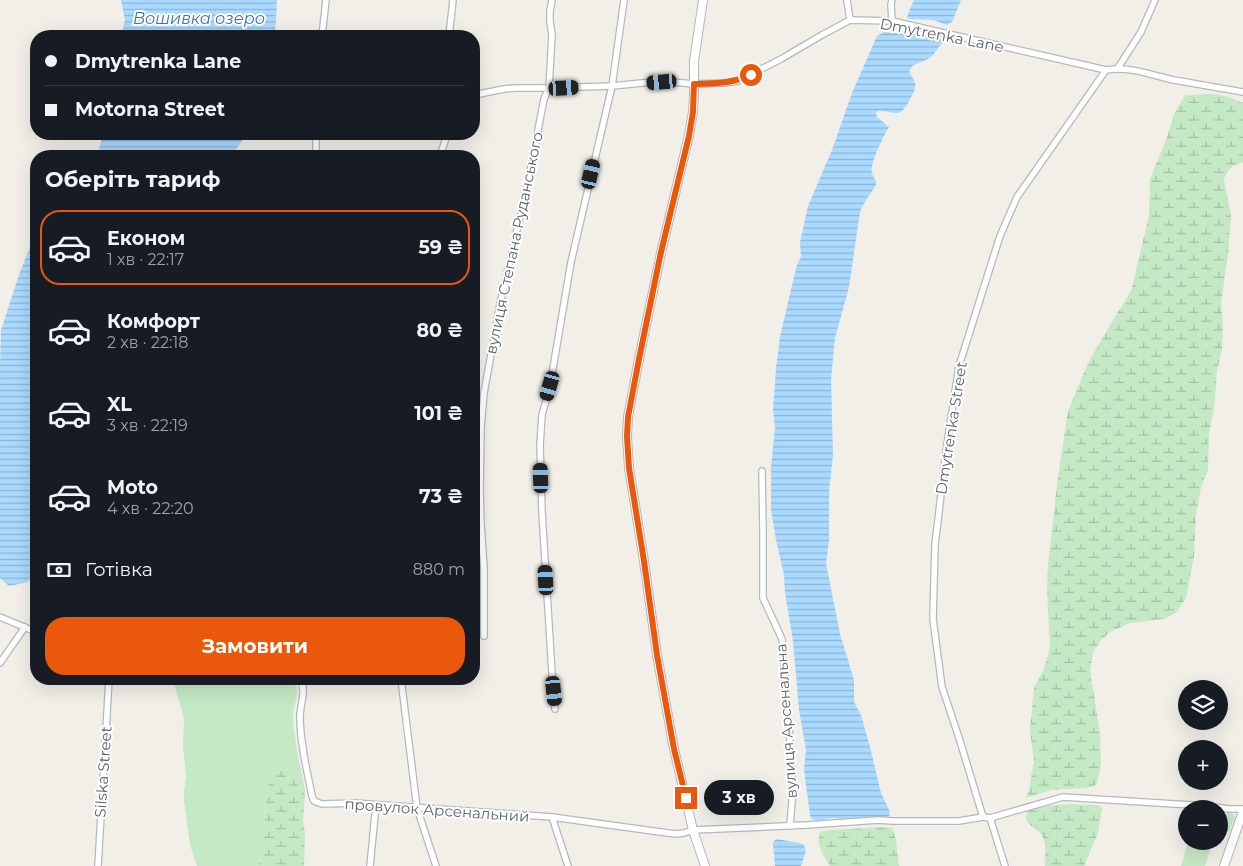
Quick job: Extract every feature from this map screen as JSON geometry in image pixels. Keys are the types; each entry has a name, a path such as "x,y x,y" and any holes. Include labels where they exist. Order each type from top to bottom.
{"street":[{"path":"323,30 326,0"},
{"path":"450,30 453,0"},
{"name":"вулиця Степана Руданського","path":"484,636 484,568 480,489 481,427 484,393 500,304 528,182 544,99 549,88 552,0"},
{"path":"556,710 542,512 540,444 542,415 550,386 571,262 612,86 624,0"},
{"path":"703,0 694,61 693,112 689,136 661,252 628,417 627,437 629,468 657,655 674,749 693,830 705,866"},
{"path":"480,94 515,88 612,86 662,82 694,84 738,81 850,20 847,0"},
{"path":"892,0 892,22"},
{"path":"1118,68 1141,32 1155,0"},
{"name":"Dmytrenka Lane","path":"850,20 892,22 1106,70 1130,69 1173,80 1243,92"},
{"name":"Dmytrenka Street","path":"983,817 942,687 933,619 935,545 947,444 959,366 1000,236 1017,197 1106,70"},
{"name":"вулиця Арсенальна","path":"762,471 763,598 782,639 793,789 790,826"},
{"path":"0,617 30,629"},
{"path":"0,663 25,627"},
{"name":"Silska Street","path":"98,866 109,685"},
{"name":"провулок Арсенальний","path":"302,685 304,689 300,709 300,729 312,796 314,801 322,804 355,803 552,817 675,834 693,830 878,820 959,821 983,817 990,818"},
{"path":"402,685 417,808 436,866"},
{"path":"1005,866 990,818 1063,797 1243,810 1224,866"},
{"path":"370,866 376,805"},
{"path":"552,817 568,866"}],"green space":[{"path":"1216,94 1243,103 1243,162 1233,166 1227,172 1224,180 1231,215 1228,255 1221,303 1222,349 1209,434 1208,470 1201,487 1196,514 1194,556 1186,598 1176,613 1164,619 1130,623 1110,632 1100,641 1093,653 1090,671 1100,732 1101,766 1097,783 1086,788 1051,790 1026,798 1034,762 1030,730 1034,687 1044,669 1050,647 1047,590 1048,564 1068,411 1088,363 1132,288 1149,215 1150,179 1175,112 1185,95"},
{"path":"175,685 296,685 297,697 293,723 305,794 297,782 272,774 266,795 265,822 259,866 197,866 190,845 184,801 186,776 183,747 184,719"},
{"path":"277,769 293,779 305,794 303,821 305,834 304,866 259,866 265,822 266,795 272,774"},
{"path":"1071,804 1095,805 1102,808 1098,833 1084,866 1045,866 1043,838 1039,831 1028,823 1026,813 1041,807"},
{"path":"1228,814 1233,814 1235,817 1228,831"},
{"path":"876,827 892,828 896,840 899,866 830,866 819,844 821,831"},
{"path":"1185,850 1210,850 1205,866 1181,866"}],"water":[{"name":"Вошивка озеро","path":"121,0 277,0 275,30 122,30 125,20"},
{"path":"914,0 961,0 952,22 947,25 933,20 909,19 907,17"},
{"path":"884,32 938,36 942,38 943,42 931,57 910,69 909,72 915,86 910,100 904,109 898,113 878,111 876,113 877,117 889,127 873,164 872,174 876,185 860,212 849,287 835,338 831,379 833,455 829,491 829,540 826,563 840,634 854,680 854,702 861,715 881,793 890,812 889,816 885,817 831,818 816,821 810,815 804,770 806,750 799,710 793,641 784,575 771,509 771,468 775,428 773,410 776,368 780,337 796,268 801,256 800,243 808,206 832,150 852,93 877,36"},
{"path":"101,140 243,140 235,150 99,150"},
{"path":"30,247 30,578 28,582 9,586 0,578 1,330"},
{"path":"777,839 804,845 806,851 801,866 775,866 773,843"}],"route":[{"path":"686,798 674,749 657,655 629,468 628,417 661,252 689,136 693,112 694,84 738,81 751,75"}]}
